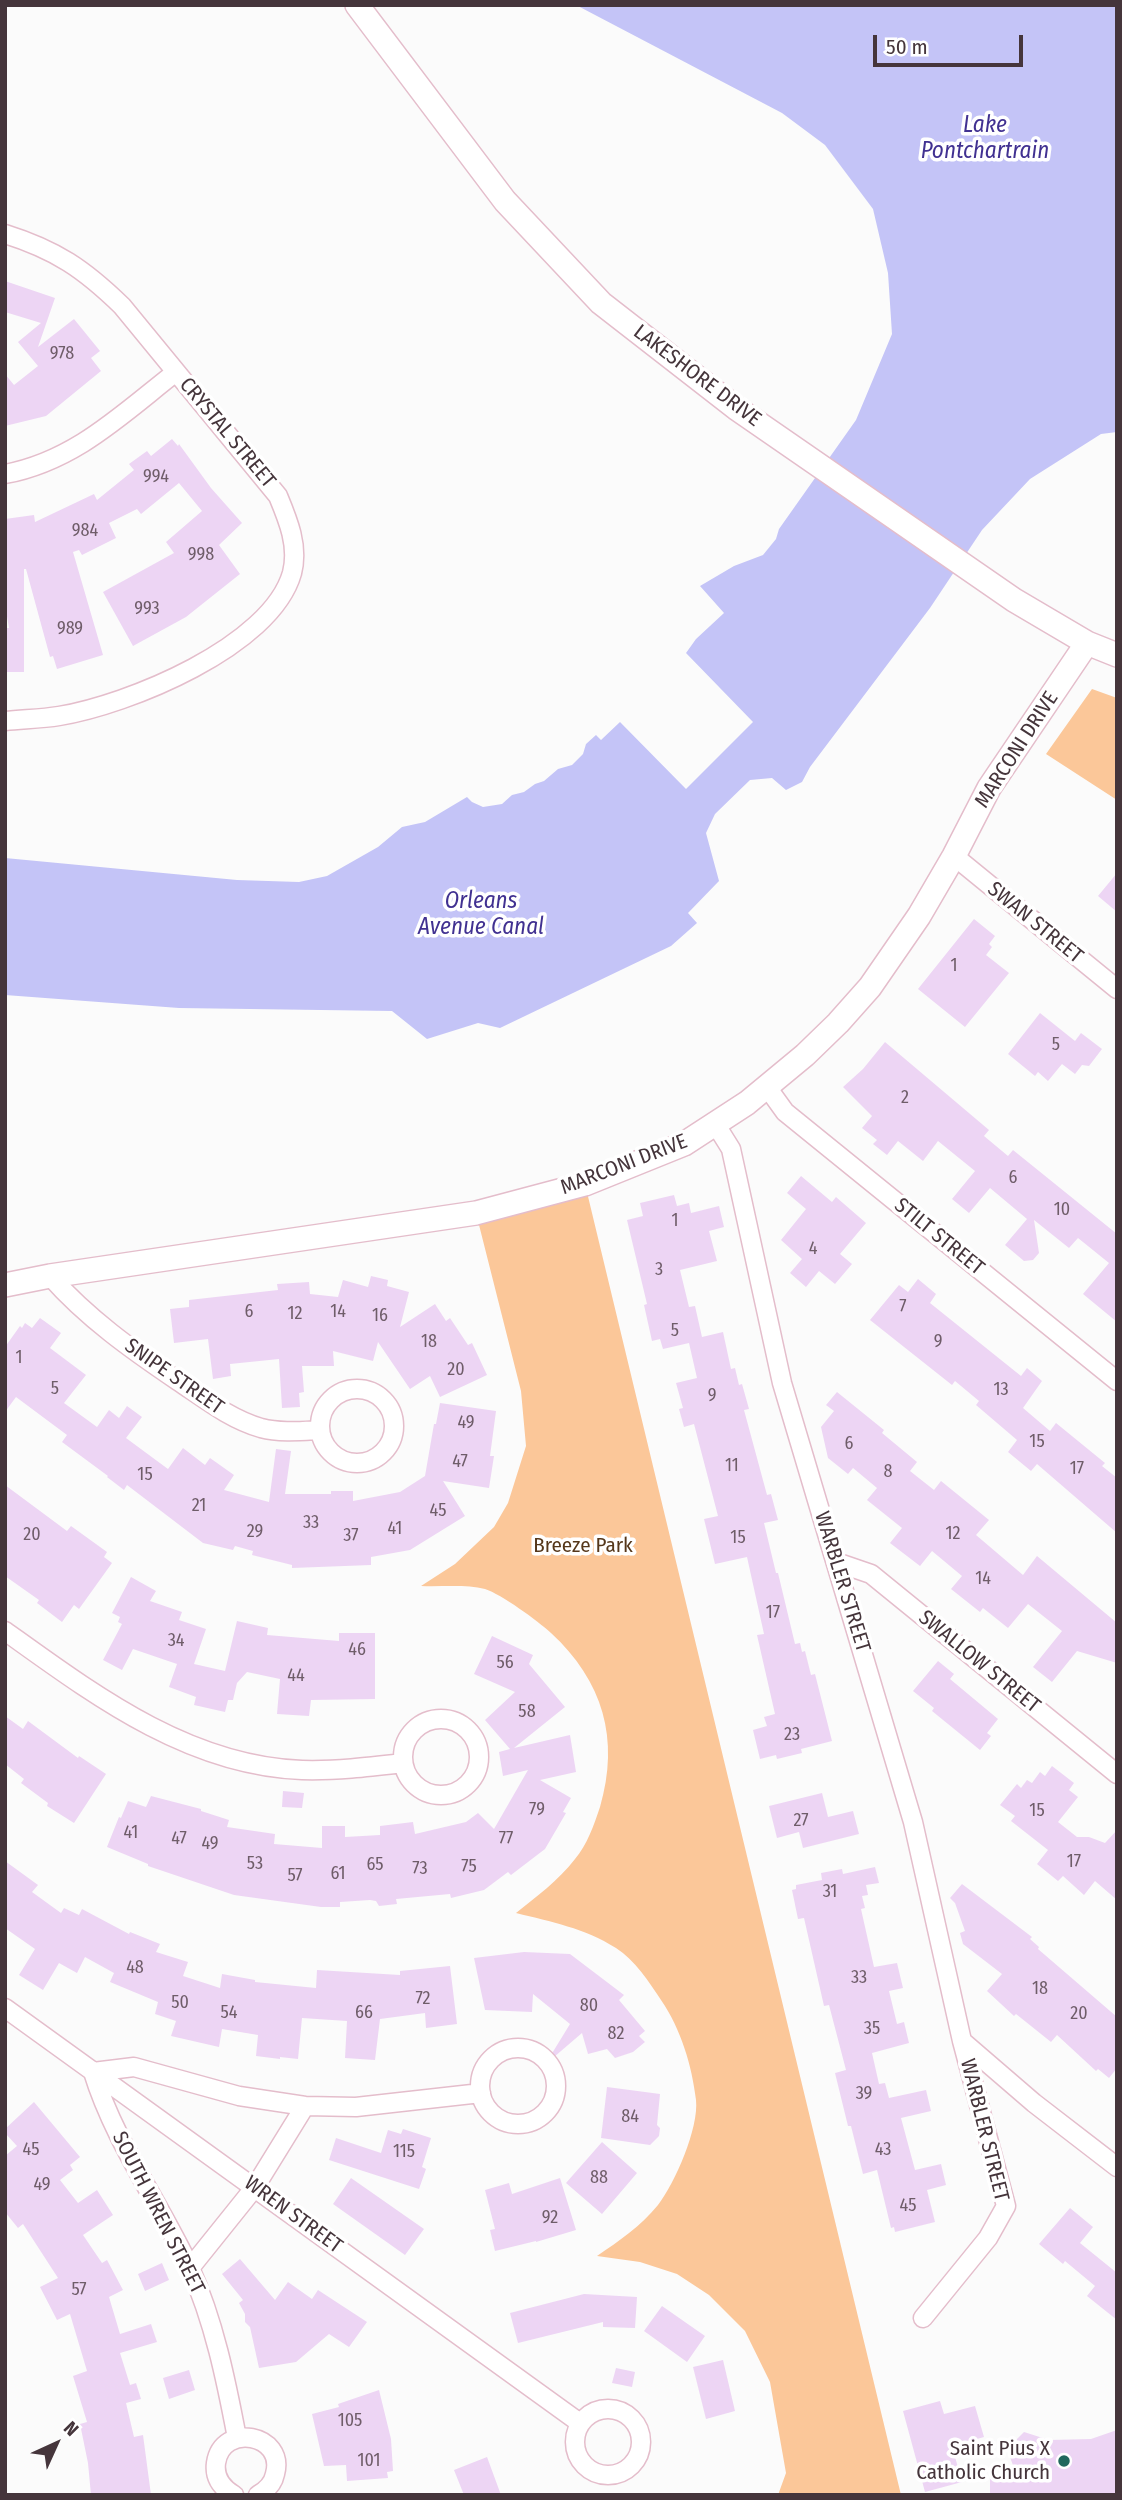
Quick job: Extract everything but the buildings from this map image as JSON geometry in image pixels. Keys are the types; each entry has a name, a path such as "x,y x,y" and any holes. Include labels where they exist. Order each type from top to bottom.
{"street":[{"name":"LAKESHORE DRIVE","path":"357,5 505,201 601,303 736,408 975,572 1041,617 1087,643 1117,655"},
{"name":"CRYSTAL STREET","path":"5,234 51,250 99,283 122,306 278,496 289,521 294,546 292,573 273,607 241,638 220,652 173,678 117,701 59,716 5,721"},
{"path":"5,474 33,468 73,451 176,372"},
{"name":"MARCONI DRIVE","path":"5,1286 50,1276 476,1213 585,1184 684,1144 716,1125 767,1087 838,1023 870,987 903,941 954,856 989,788 1087,643"},
{"name":"SWAN STREET","path":"954,856 1117,989"},
{"name":"STILT STREET","path":"767,1087 785,1112 1117,1381"},
{"name":"WARBLER STREET","path":"716,1125 731,1149 782,1383 914,1822 962,2041 1006,2206 988,2238 923,2318"},
{"name":"SNIPE STREET","path":"50,1276 73,1302 115,1336 228,1416 262,1428 287,1431 320,1430"},
{"path":"350,1390 372,1392 381,1398 388,1406 394,1428 387,1448 379,1456 358,1463 337,1457 329,1450 320,1430 320,1419 331,1400 350,1390"},
{"name":"SWALLOW STREET","path":"836,1562 871,1574 1117,1774"},
{"path":"5,1631 140,1722 171,1737 225,1756 299,1770 352,1769 403,1763"},
{"path":"442,1719 467,1731 473,1738 478,1756 469,1782 453,1793 444,1795 423,1791 414,1784 403,1763 405,1744 416,1729 424,1723 442,1719"},
{"name":"WREN STREET","path":"5,2008 580,2423"},
{"name":"WARBLER STREET","path":"962,2041 1034,2103 1117,2167"},
{"path":"508,2049 531,2050 541,2055 549,2063 556,2084 556,2095 551,2106 534,2121 523,2124 501,2120 492,2113 481,2093 483,2071 498,2054 508,2049"},
{"path":"93,2072 134,2067 239,2096 304,2106 356,2107 481,2093"},
{"name":"SOUTH WREN STREET","path":"93,2072 103,2105 190,2268 220,2355 237,2438"},
{"path":"190,2268 255,2187 304,2106"},
{"path":"234,2495 223,2488 215,2469 220,2449 237,2438 257,2438 265,2443 276,2460 274,2479 269,2487 258,2495"}],"green space":[{"path":"1092,689 1117,698 1117,800 1046,754"},
{"name":"Breeze Park","path":"585,1184 901,2495 778,2495 786,2473 770,2382 745,2331 709,2295 677,2274 640,2262 597,2256 637,2226 665,2195 690,2140 696,2112 692,2074 680,2035 652,1986 635,1965 616,1948 592,1935 516,1913 562,1874 590,1834 606,1782 607,1735 602,1712 595,1691 569,1651 519,1608 478,1587 421,1586 455,1564 494,1527 508,1503 526,1446 521,1391 476,1213"}],"water":[{"path":"576,5 1117,5 1117,432 1101,434 1030,479 982,530 930,608 810,767 802,782 786,790 772,778 750,780 715,814 706,833 719,881 688,913 697,923 671,946 500,1028 478,1023 427,1039 392,1011 179,1008 5,995 5,858 237,880 299,882 327,876 378,847 402,827 425,822 467,797 483,807 502,804 512,795 544,781 558,769 572,765 583,754 586,744 596,735 601,740 620,722 686,789 753,722 686,653 696,639 724,613 700,586 734,566 763,555 856,420 892,334 888,273 873,209 825,145 782,113"}],"place":[{"name":"Saint Pius X Catholic Church","path":"1064,2461"}],"water label":[{"name":"Lake Pontchartrain","path":"985,139"},
{"name":"Orleans Avenue Canal","path":"481,915"}]}
